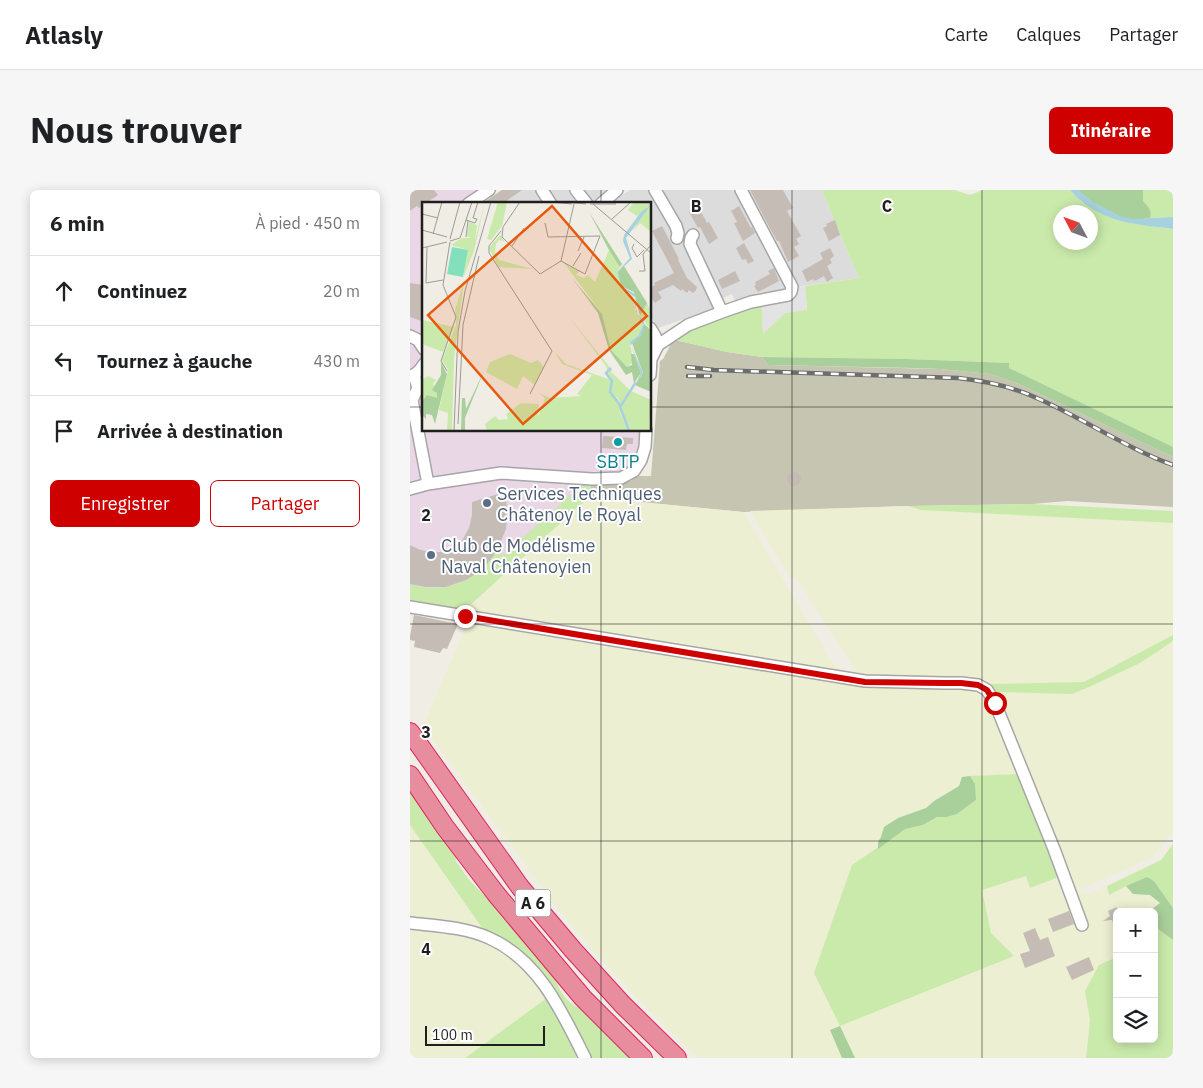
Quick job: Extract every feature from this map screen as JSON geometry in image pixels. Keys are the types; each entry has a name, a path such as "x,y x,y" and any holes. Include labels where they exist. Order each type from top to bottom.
{"highway":[{"name":"A 6","path":"410,732 520,887 573,950 623,1005 677,1058"},
{"name":"A 6","path":"410,775 445,826 496,894 583,998 643,1058"}],"street":[{"path":"471,202 489,190"},
{"path":"542,190 550,202"},
{"path":"576,190 585,202"},
{"path":"603,202 617,190"},
{"path":"656,190 676,226 677,238"},
{"path":"651,359 658,345 688,325 751,302 788,295 792,290 741,190"},
{"path":"693,235 690,244 722,312"},
{"path":"651,330 658,345"},
{"path":"410,336 418,340 422,346"},
{"path":"422,367 412,376 418,388 411,399 428,484"},
{"path":"410,489 428,484 501,473 592,479 621,478 634,471 641,460 645,447 646,431"},
{"path":"410,607 865,682 961,683 978,685 987,690 995,703 1054,849 1082,925"},
{"path":"410,923 466,931 488,938 516,954 534,972 556,1001 585,1058"}],"shaded area":[{"path":"410,190 478,190 479,192 466,202 422,202 422,431 642,431 638,455 633,463 623,471 609,473 593,471 589,497 468,607 410,604"},
{"path":"502,190 536,190 544,202 484,202"},
{"path":"548,190 612,190 598,202 556,202"},
{"path":"630,190 738,190 789,289 758,293 735,301 732,294 721,299 715,308 658,328 651,317 651,202 612,202"},
{"path":"745,190 822,190 860,278 795,287"},
{"path":"805,286 807,310 785,313 763,334 762,303 796,287"},
{"path":"675,340 727,352 762,357 768,365 940,369 990,374 1019,384 1173,457 1173,507 1067,501 1032,504 743,512 589,497 591,483 604,485 620,484 631,481 637,476 651,476 660,361 670,346 669,344"},
{"path":"589,497 743,512 829,657 843,674 466,613 468,607"},
{"path":"908,506 921,510 1173,523 1173,635 1084,682 991,684 963,679 866,677 857,672 797,579 790,578 750,511"},
{"path":"468,621 821,680 868,686 941,689 977,688 987,695 1019,774 962,777 959,786 926,808 898,818 878,842 878,849 852,865 1013,956 991,933 982,889 1026,876 1030,888 1068,875 996,692 1072,694 1140,663 1173,641 1173,831 1153,857 1076,891 1089,894 1107,886 1109,895 1126,886 1133,894 1150,895 1160,904 1154,908 1113,908 1113,958 1099,965 1085,991 1090,1020 1086,1058 855,1058 840,1026 830,1031 842,1058 698,1058 642,1003 564,917 423,726"},
{"path":"410,825 485,932 410,920"},
{"path":"410,926 477,937 514,957 548,997 465,1058 410,1058"}],"green space":[{"path":"822,190 954,190 970,195 983,190 1070,190 1082,202 1088,205 1053,205 1053,250 1098,250 1098,210 1124,222 1173,229 1173,447 1009,368 1009,363 907,359 762,357 727,352 675,340 697,325 762,303 763,333 785,313 807,309 805,286 860,278"},
{"path":"1078,190 1143,190 1143,201 1149,208 1150,218 1132,219 1116,215 1095,205"},
{"path":"1143,190 1173,190 1173,217 1150,218 1151,214 1143,201"},
{"path":"762,357 907,359 1009,363 1009,368 1173,447 1173,457 1019,384 990,374 940,369 768,365"},
{"path":"577,482 591,483 589,497 468,607 466,613 410,604 410,584 436,588 459,583 470,577 489,561 497,550 504,555 577,489"},
{"path":"1032,504 1173,511 1173,523 921,510 908,506"},
{"path":"1173,635 1173,641 1140,663 1072,694 996,692 991,684 1084,682"},
{"path":"1019,774 1059,877 1030,888 1026,876 982,890 991,933 1014,956 840,1026 814,973 852,865 905,829 923,825 937,817 957,814 976,800 975,784 970,776"},
{"path":"970,776 975,784 976,800 957,814 937,817 923,825 905,829 878,849 878,842 884,827 898,818 926,808 959,786 962,777"},
{"path":"410,790 458,857 455,860 470,881 497,908 555,979 564,996 580,1008 630,1058 591,1058 549,983 485,932 410,825"},
{"path":"1173,844 1173,908 1154,881 1147,877 1109,895 1107,886 1161,860"},
{"path":"1147,877 1154,881 1173,908 1173,940 1158,929 1158,908 1153,908 1160,903 1150,895 1133,894 1126,886"},
{"path":"1158,929 1173,940 1173,1058 1086,1058 1090,1020 1085,991 1099,965 1113,959 1113,1043 1158,1043"},
{"path":"548,997 577,1058 465,1058"},
{"path":"840,1026 855,1058 842,1058 830,1030"}],"water":[{"path":"1070,190 1078,190 1093,202 1120,216 1132,219 1173,217 1173,229 1112,218 1098,212 1098,205 1086,205"}],"building":[{"path":"410,190 434,190 438,195 428,202 422,202 422,206 419,208 417,206 410,211"},
{"path":"502,190 522,190 505,202 485,202"},
{"path":"750,190 783,190 793,208 787,211 801,236 796,239 799,244 794,247 799,256 788,262 779,241 777,241"},
{"path":"698,206 718,238 709,244 689,212"},
{"path":"739,206 755,233 743,241 734,223 737,222 731,211"},
{"path":"835,220 840,235 829,241 823,228 827,226 826,224"},
{"path":"662,226 687,278 697,287 693,293 689,290 687,293 682,289 681,291 673,285 658,292 662,298 655,303 651,297 651,287 655,285 654,283 674,273 652,231"},
{"path":"744,243 754,261 748,264 746,259 742,260 736,248"},
{"path":"830,248 834,256 830,259 832,263 827,266 833,278 827,282 824,276 807,282 802,271 823,259 820,253"},
{"path":"774,268 779,281 758,292 754,286 756,285 755,282 770,274 768,271"},
{"path":"735,271 740,281 722,289 718,280"},
{"path":"410,283 422,285 422,321 410,317"},
{"name":"SBTP","path":"603,436 633,438 633,444 627,444 626,450 602,448"},
{"path":"791,472 797,472 801,479 797,486 791,486 787,482 787,476"},
{"path":"505,492 507,508 506,529 497,551 484,568 466,580 446,587 426,587 410,584 410,545 429,552 440,552 451,548 463,539 469,528 472,502"},
{"path":"414,615 458,624 447,649 443,648 440,653 414,647 415,641 410,640 410,636"},
{"path":"1113,909 1113,923 1112,920 1103,921 1110,916 1108,911"},
{"path":"1069,911 1074,924 1053,932 1048,919"},
{"path":"1035,928 1040,940 1048,937 1055,956 1025,968 1020,954 1030,951 1023,933"},
{"path":"1089,957 1094,970 1072,980 1066,967"}],"railway":[{"path":"687,367 714,370 958,378 989,383 1020,391 1039,399 1122,442 1173,465"},
{"path":"688,376 710,376"}],"place":[{"name":"SBTP","path":"618,442"},
{"name":"Services Techniques Châtenoy le Royal","path":"487,503"},
{"name":"Club de Modélisme Naval Châtenoyien","path":"431,555"}],"route":[{"path":"465,616 865,682 961,683 978,685 987,690 995,703"}]}
